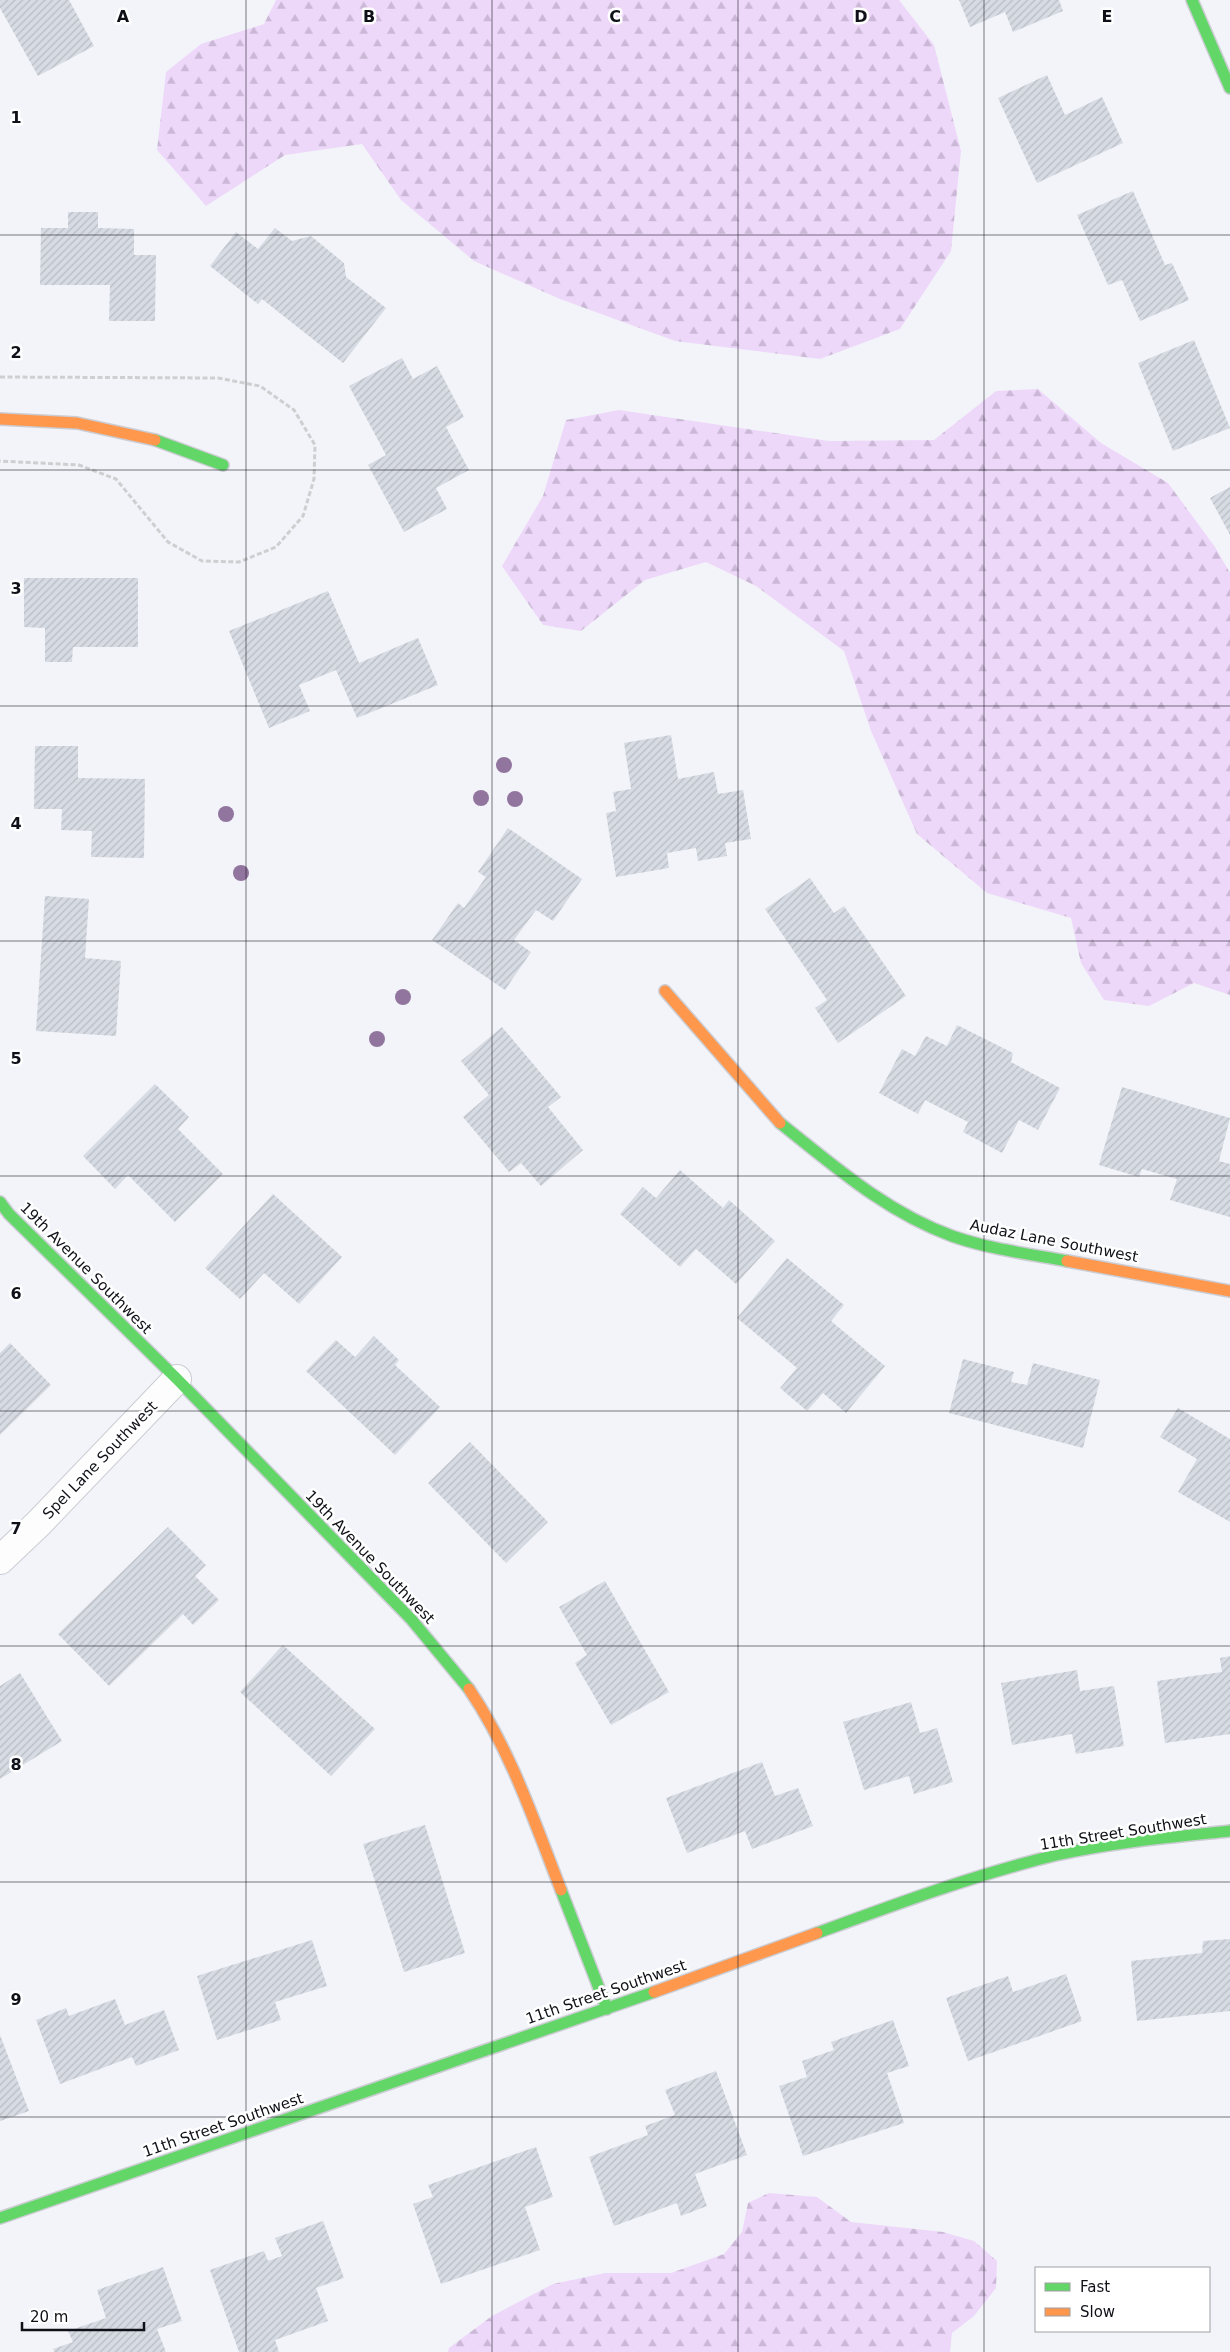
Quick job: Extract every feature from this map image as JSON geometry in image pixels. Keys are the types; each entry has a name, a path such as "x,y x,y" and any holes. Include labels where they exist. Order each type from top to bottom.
{"street":[{"path":"1192,0 1230,88"},
{"path":"0,419 77,423 145,436 223,466"},
{"name":"Audaz Lane Southwest","path":"665,992 778,1121 852,1180 905,1215 952,1236 1007,1250 1230,1292"},
{"name":"19th Avenue Southwest","path":"0,1202 9,1214 177,1379 411,1619 463,1680 481,1707 516,1775 607,2009"},
{"name":"Spel Lane Southwest","path":"0,1560 39,1523 177,1379"},
{"name":"11th Street Southwest","path":"0,2218 607,2009 954,1883 1058,1855 1150,1840 1230,1831"}],"green space":[{"path":"276,0 899,0 934,45 961,151 951,251 900,329 820,359 675,341 560,299 474,261 401,200 362,144 285,155 206,206 157,150 166,72 201,44 264,24"},
{"path":"1038,389 1101,443 1168,483 1215,547 1230,573 1230,995 1194,983 1149,1006 1104,1000 1081,963 1071,918 987,893 917,834 871,731 844,651 756,586 706,562 645,580 581,631 543,625 502,566 543,496 566,420 619,410 829,441 934,440 996,391"},
{"path":"769,2193 817,2197 851,2222 943,2232 974,2241 997,2261 996,2288 974,2316 952,2333 950,2352 448,2352 449,2348 492,2316 553,2284 605,2273 671,2273 724,2254 742,2232 748,2203"}],"building":[{"path":"0,0 69,0 94,46 38,76 0,8"},
{"path":"959,0 1059,0 1063,11 1013,32 1005,12 970,27"},
{"path":"1047,75 1065,115 1102,97 1123,143 1037,183 998,98"},
{"path":"1133,191 1165,265 1172,263 1189,300 1140,321 1122,280 1108,285 1077,215"},
{"path":"68,212 98,212 98,228 134,229 134,255 156,255 155,321 109,321 110,285 40,285 41,228 68,228"},
{"path":"275,228 292,241 311,236 344,263 346,277 386,308 343,363 262,299 258,304 210,266 236,232 258,249"},
{"path":"1194,340 1230,428 1173,451 1138,363"},
{"path":"402,358 413,379 437,366 464,417 446,427 469,470 436,488 447,509 404,532 368,465 386,455 349,386"},
{"path":"1230,487 1230,535 1210,498"},
{"path":"24,578 138,578 138,647 73,647 72,662 45,662 45,628 24,627"},
{"path":"328,591 359,663 418,638 438,685 357,718 336,670 299,685 310,711 269,728 229,631"},
{"path":"671,735 678,779 714,772 718,794 743,790 751,839 725,843 727,856 698,861 696,848 667,853 669,868 616,877 606,813 616,811 613,792 631,789 624,743"},
{"path":"35,746 78,746 78,778 145,779 144,858 91,857 92,831 61,830 62,809 34,809"},
{"path":"508,828 582,879 553,921 536,910 514,940 531,952 505,990 432,940 458,903 464,908 486,877 478,872"},
{"path":"810,878 834,913 844,906 906,996 838,1043 815,1008 827,1000 765,909"},
{"path":"45,896 89,899 85,958 121,961 116,1036 36,1031"},
{"path":"957,1025 1013,1053 1011,1062 1060,1088 1038,1130 1019,1120 1002,1153 963,1132 968,1122 925,1100 918,1114 879,1093 902,1049 915,1056 926,1036 947,1046"},
{"path":"502,1027 561,1097 548,1107 583,1150 541,1186 521,1163 509,1172 463,1117 489,1095 461,1061"},
{"path":"155,1084 189,1117 178,1129 223,1174 175,1222 128,1175 115,1189 83,1156"},
{"path":"1122,1087 1230,1118 1219,1161 1230,1164 1230,1217 1170,1200 1177,1179 1142,1169 1139,1177 1099,1165"},
{"path":"680,1170 723,1208 729,1200 775,1241 736,1284 696,1249 680,1267 620,1214 643,1187 656,1198"},
{"path":"273,1194 342,1257 299,1304 264,1273 240,1299 205,1268"},
{"path":"787,1258 844,1305 831,1321 885,1366 846,1413 823,1393 807,1411 780,1388 797,1368 737,1318"},
{"path":"374,1336 399,1360 395,1365 440,1407 395,1455 306,1371 336,1340 355,1357"},
{"path":"10,1343 51,1385 0,1435 0,1353"},
{"path":"963,1359 1014,1372 1011,1382 1027,1385 1033,1363 1100,1380 1083,1448 949,1413"},
{"path":"1178,1408 1230,1439 1230,1522 1178,1492 1197,1459 1160,1437"},
{"path":"470,1442 548,1522 506,1563 428,1483"},
{"path":"168,1527 206,1565 195,1576 219,1600 193,1625 183,1614 109,1686 58,1634"},
{"path":"605,1581 669,1692 611,1725 575,1663 587,1655 559,1607"},
{"path":"283,1645 375,1729 331,1776 240,1692"},
{"path":"1230,1656 1230,1734 1165,1743 1157,1681 1222,1672 1220,1658"},
{"path":"1077,1670 1080,1691 1114,1686 1124,1746 1076,1754 1072,1734 1012,1745 1001,1683"},
{"path":"20,1673 62,1741 0,1779 0,1686"},
{"path":"911,1702 920,1733 937,1728 953,1782 914,1794 909,1776 864,1790 843,1722"},
{"path":"762,1762 775,1796 798,1788 813,1826 752,1849 745,1831 687,1853 666,1798"},
{"path":"425,1825 465,1953 404,1972 363,1844"},
{"path":"1230,1939 1230,2011 1137,2021 1131,1961 1202,1953 1203,1941"},
{"path":"312,1940 327,1986 275,2002 281,2020 217,2040 197,1976"},
{"path":"1066,1974 1082,2021 968,2061 946,1998 1008,1976 1013,1992"},
{"path":"115,1999 125,2025 164,2010 179,2050 136,2066 132,2057 60,2084 36,2020 66,2008 69,2016"},
{"path":"893,2020 909,2066 887,2073 904,2123 803,2156 779,2086 807,2077 802,2061 834,2050 831,2042"},
{"path":"0,2035 29,2111 0,2121"},
{"path":"716,2071 747,2155 695,2174 707,2206 681,2216 677,2203 614,2226 589,2157 648,2135 645,2126 675,2115 665,2090"},
{"path":"536,2147 553,2197 525,2207 540,2250 441,2284 413,2204 433,2197 428,2185"},
{"path":"323,2221 344,2278 316,2288 328,2321 275,2340 279,2352 239,2352 210,2270 264,2251 268,2261 282,2256 275,2238"},
{"path":"163,2267 182,2321 157,2329 166,2352 54,2352 53,2349 73,2342 68,2331 106,2318 97,2290"}],"traffic: fast":[{"path":"1192,0 1230,88"},
{"path":"155,440 223,465"},
{"path":"780,1123 862,1187 928,1226 952,1236 980,1244 1067,1261"},
{"path":"0,1202 9,1214 177,1379 411,1619 469,1689"},
{"path":"817,1933 965,1881 1056,1855 1121,1843 1230,1831"},
{"path":"561,1890 607,2009"},
{"path":"0,2218 654,1992"}],"traffic: slow":[{"path":"0,419 77,423 155,440"},
{"path":"665,991 780,1123"},
{"path":"1067,1261 1230,1291"},
{"path":"469,1689 497,1737 521,1787 561,1890"},
{"path":"654,1992 817,1933"}]}
